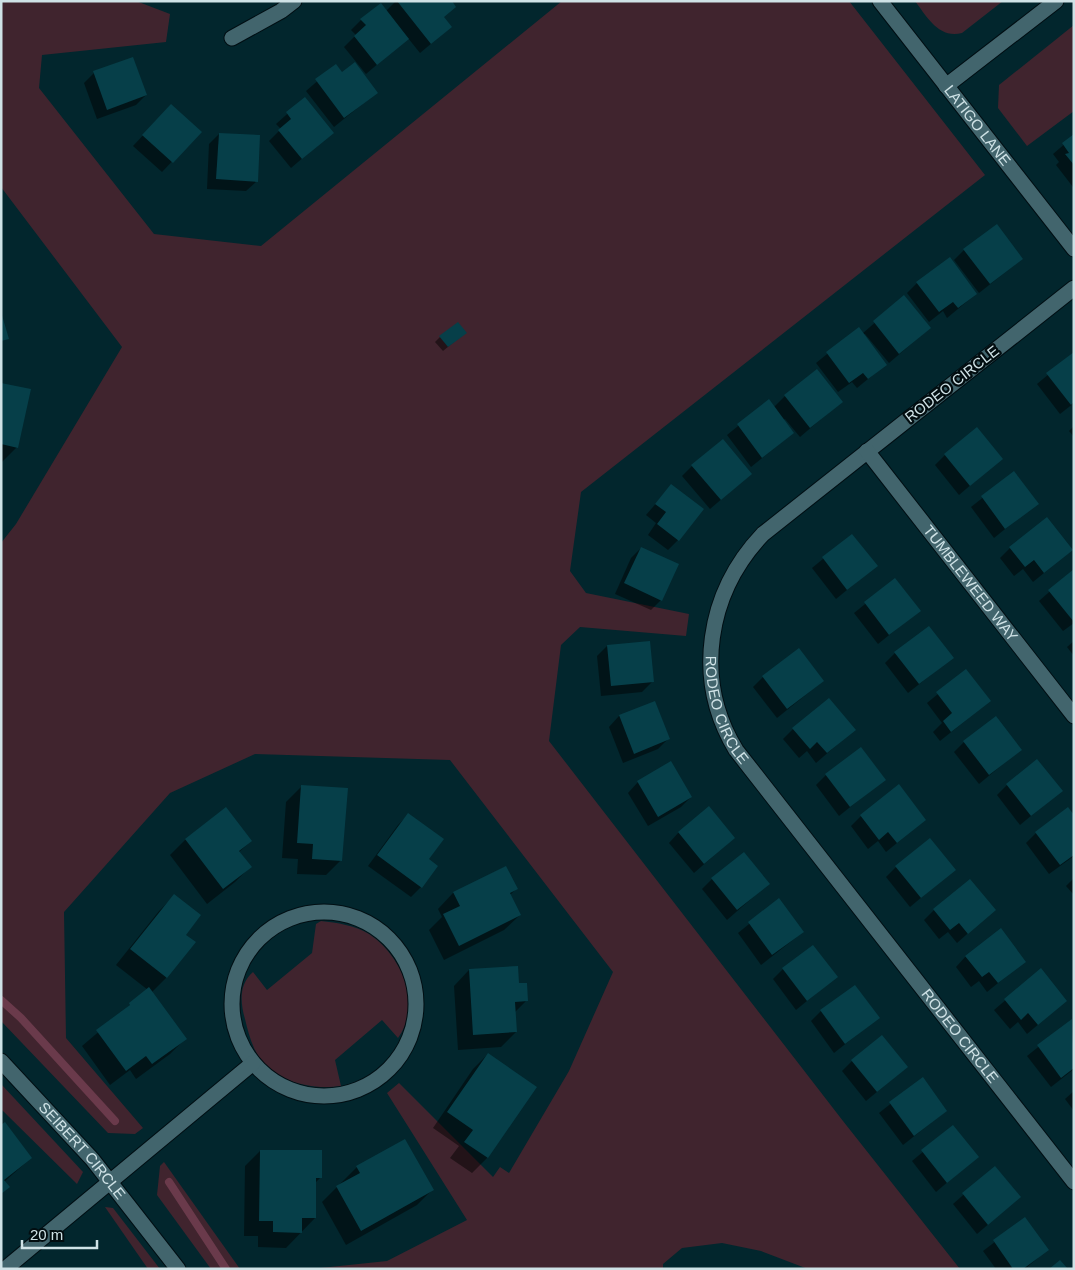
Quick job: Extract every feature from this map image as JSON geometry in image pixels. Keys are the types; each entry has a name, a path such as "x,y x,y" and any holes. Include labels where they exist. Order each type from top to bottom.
{"street":[{"path":"232,38 281,11 294,1"},
{"name":"LATIGO LANE","path":"880,1 1074,249"},
{"path":"946,86 1056,1"},
{"name":"RODEO CIRCLE","path":"1074,288 763,534 735,569 721,602 711,637 710,663 714,700 722,723 736,750 1074,1182"},
{"name":"TUMBLEWEED WAY","path":"867,451 1074,716"},
{"path":"312,912 340,913 367,921 379,929 399,948 406,960 415,986 414,1026 403,1051 386,1072 376,1080 351,1092 324,1096 311,1095 298,1092 273,1080 253,1062 239,1039 234,1025 232,997 234,983 244,957 268,931 299,915 312,912"},
{"name":"SEIBERT CIRCLE","path":"1,1061 58,1121 111,1182 178,1269"},
{"path":"5,1269 253,1062"}],"shaded area":[{"path":"1,1 136,1 170,14 166,42 42,55 39,88 154,234 261,246 562,1 849,1 985,175 581,492 570,571 586,593 689,614 686,636 580,627 561,645 549,741 960,1269 808,1269 761,1251 722,1243 682,1248 663,1264 663,1269 311,1269 387,1261 467,1220 387,1093 399,1083 493,1177 500,1167 509,1173 569,1071 613,972 450,760 255,754 170,793 64,912 66,1038 143,1128 135,1134 108,1133 1,1021 1,543 16,524 122,347 1,187"},
{"path":"915,1 1003,1 962,33 954,34 940,30 934,25"},
{"path":"1074,25 1074,111 1027,146 998,108 999,85"},
{"path":"321,921 358,928 380,943 391,954 399,967 405,981 408,996 409,1010 405,1025 398,1038 382,1020 335,1060 341,1086 316,1087 303,1085 291,1081 269,1068 254,1048 243,1013 242,994 248,977 253,972 267,990 312,953 316,924"},
{"path":"1,1084 83,1172 77,1184 1,1109"},
{"path":"164,1162 240,1269 211,1269 157,1195 160,1166"},
{"path":"105,1207 113,1208 160,1269 148,1269"}],"building":[{"path":"397,1 452,1 456,7 444,17 452,27 431,44"},
{"path":"381,3 409,39 377,65 354,36 366,25 360,19"},
{"path":"133,57 147,95 107,110 93,71"},
{"path":"355,62 378,93 344,118 315,79 336,64 342,72"},
{"path":"305,97 334,133 302,159 278,130 291,119 286,112"},
{"path":"171,104 202,132 173,163 142,135"},
{"path":"219,133 260,135 258,182 216,179"},
{"path":"1074,134 1074,165 1065,154 1069,153 1062,143"},
{"path":"997,224 1023,259 990,284 963,249"},
{"path":"950,257 977,294 958,308 953,302 939,312 916,282"},
{"path":"904,295 931,328 899,354 873,321"},
{"path":"1,312 9,339 1,341"},
{"path":"458,322 467,333 448,347 439,336"},
{"path":"859,327 887,365 868,379 863,373 849,383 826,352"},
{"path":"1074,352 1074,402 1071,405 1046,373"},
{"path":"817,369 843,402 810,428 784,395"},
{"path":"1,383 31,389 18,448 1,444"},
{"path":"769,399 794,433 762,458 737,424"},
{"path":"977,427 1003,459 970,486 944,454"},
{"path":"723,439 752,474 721,500 691,465"},
{"path":"1014,471 1039,504 1005,529 981,496"},
{"path":"671,484 704,509 679,541 657,524 666,512 655,504"},
{"path":"1047,517 1073,550 1044,573 1034,560 1025,567 1009,547"},
{"path":"852,534 878,566 847,590 822,557"},
{"path":"641,547 679,564 662,601 624,583"},
{"path":"1074,569 1074,622 1048,590"},
{"path":"895,578 921,611 889,635 864,602"},
{"path":"929,626 954,658 919,684 894,652"},
{"path":"650,641 654,682 611,686 607,645"},
{"path":"799,648 824,681 787,709 762,676"},
{"path":"966,669 991,701 951,732 943,721 952,713 936,692"},
{"path":"829,698 856,730 827,753 817,742 810,749 792,728"},
{"path":"655,701 670,739 634,754 619,715"},
{"path":"996,716 1022,750 989,775 963,741"},
{"path":"861,747 886,780 850,807 825,774"},
{"path":"1037,759 1063,791 1031,816 1006,784"},
{"path":"671,761 692,797 658,817 637,781"},
{"path":"899,784 926,820 897,843 888,832 879,840 860,815"},
{"path":"301,785 348,788 342,861 312,859 313,844 297,843"},
{"path":"709,806 735,838 704,864 678,832"},
{"path":"226,807 252,841 239,851 252,867 223,889 185,839"},
{"path":"1068,807 1074,815 1074,855 1060,865 1035,832"},
{"path":"408,813 444,839 429,859 438,866 422,888 377,855"},
{"path":"930,838 956,870 921,898 895,866"},
{"path":"744,852 770,884 737,910 711,878"},
{"path":"506,866 518,889 510,893 521,915 459,946 443,914 460,906 453,892"},
{"path":"970,879 996,910 968,934 959,923 950,930 933,909"},
{"path":"174,894 201,915 186,935 196,942 167,978 130,949"},
{"path":"779,898 804,932 772,955 748,922"},
{"path":"1001,928 1026,962 998,983 989,972 982,977 965,956"},
{"path":"813,945 838,977 807,1001 782,968"},
{"path":"518,966 519,983 527,983 528,1001 515,1002 517,1032 473,1035 469,969"},
{"path":"1041,968 1067,1001 1038,1025 1028,1013 1021,1020 1004,999"},
{"path":"855,985 880,1018 845,1044 820,1010"},
{"path":"149,987 187,1039 152,1064 146,1056 126,1071 96,1030 130,1005 129,1003"},
{"path":"1072,1019 1074,1068 1061,1078 1037,1045"},
{"path":"882,1035 908,1067 877,1092 851,1060"},
{"path":"488,1053 537,1087 488,1158 464,1142 473,1130 447,1112"},
{"path":"923,1077 947,1111 914,1136 889,1102"},
{"path":"5,1122 32,1158 4,1180 10,1187 1,1194 1,1125"},
{"path":"953,1125 979,1157 947,1183 921,1150"},
{"path":"405,1139 434,1190 361,1231 336,1186 360,1173 356,1166"},
{"path":"260,1150 322,1150 322,1178 316,1178 316,1218 302,1218 302,1233 273,1232 273,1221 259,1221"},
{"path":"995,1166 1021,1197 988,1225 962,1193"},
{"path":"1025,1217 1049,1250 1023,1269 1013,1269 993,1240"},
{"path":"1060,1260 1068,1269 1049,1269"}],"waterway":[{"path":"1,1000 21,1018 115,1121"},
{"path":"169,1182 226,1269"}]}
